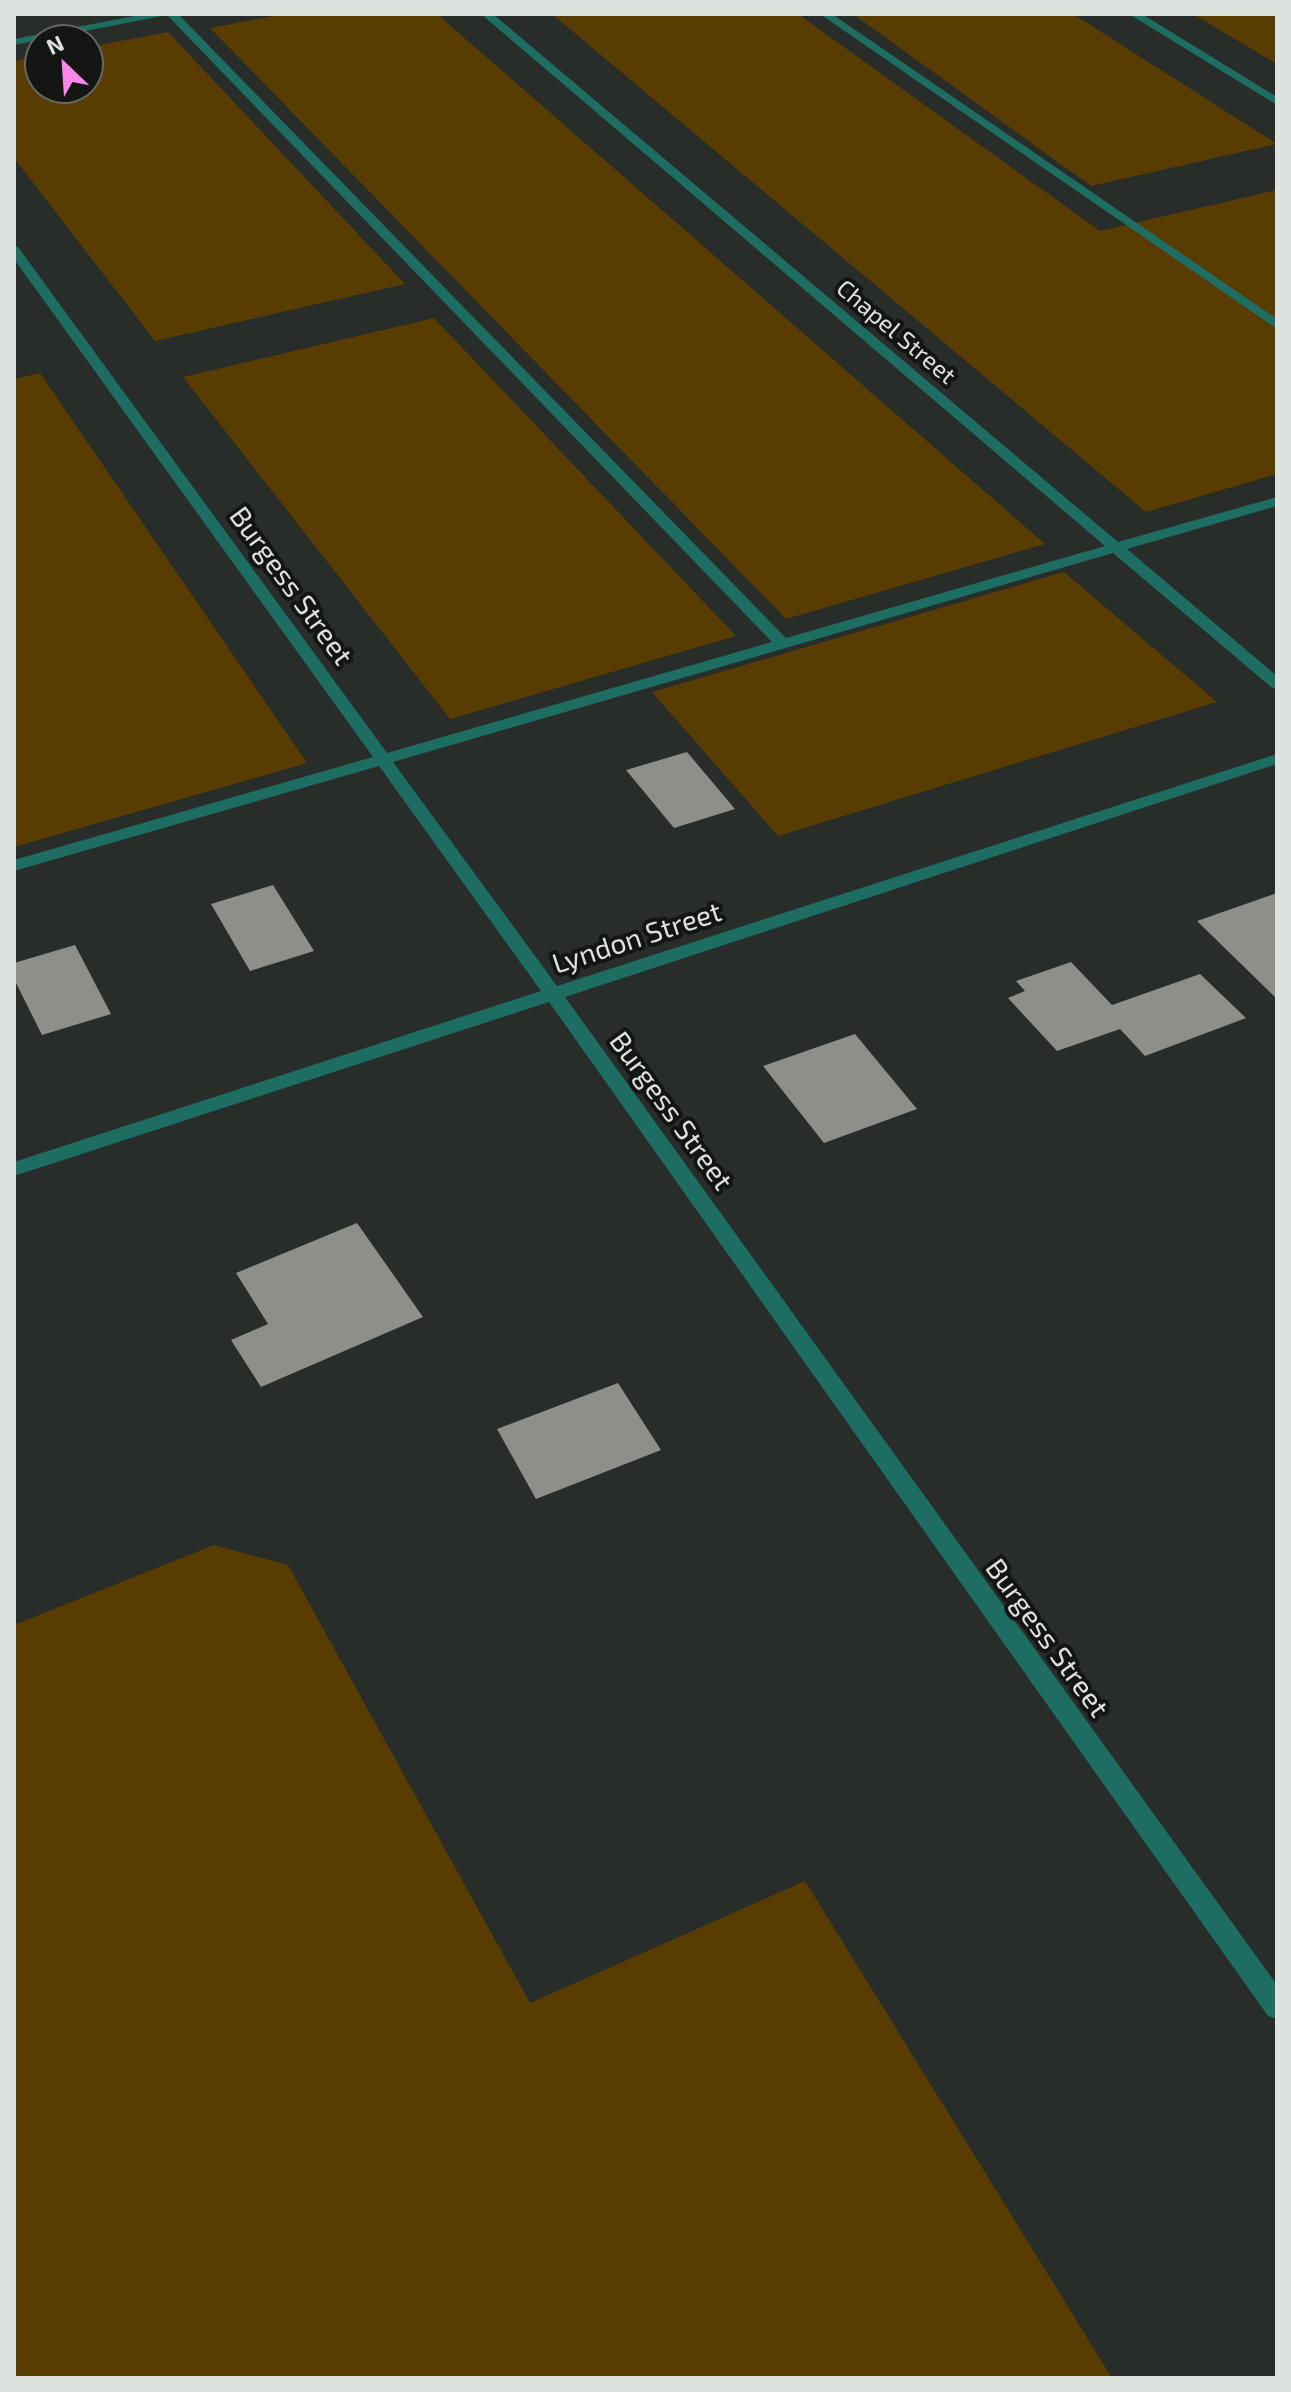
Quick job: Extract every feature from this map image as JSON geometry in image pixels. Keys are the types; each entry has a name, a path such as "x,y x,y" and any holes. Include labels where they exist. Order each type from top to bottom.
{"street":[{"path":"14,42 162,14"},
{"path":"172,14 782,643"},
{"name":"Chapel Street","path":"486,14 1277,684"},
{"path":"825,14 1277,325"},
{"path":"1134,14 1277,102"},
{"name":"Burgess Street","path":"14,250 552,994 1277,2007"},
{"path":"14,866 1277,501"},
{"name":"Lyndon Street","path":"14,1169 1277,759"}],"shaded area":[{"path":"284,14 437,14 1045,544 786,619 210,28"},
{"path":"552,14 798,14 1100,231 1277,190 1277,474 1146,512"},
{"path":"853,14 1073,14 1277,144 1091,186"},
{"path":"1193,14 1277,14 1277,64"},
{"path":"168,32 405,284 155,341 14,158 14,61 24,59 24,104 104,104 104,44"},
{"path":"434,318 736,636 450,719 183,377"},
{"path":"40,373 307,763 14,847 14,379"},
{"path":"1064,572 1217,702 778,836 652,692"},
{"path":"214,1545 288,1565 530,2003 805,1881 1112,2378 14,2378 14,1625"}],"building":[{"path":"687,752 735,809 674,828 626,770"},
{"path":"273,885 314,951 250,971 211,904"},
{"path":"1277,893 1277,999 1197,921"},
{"path":"75,945 111,1014 42,1035 14,979 14,963"},
{"path":"1071,962 1112,1005 1200,974 1246,1018 1145,1056 1120,1029 1057,1051 1008,998 1025,991 1016,981"},
{"path":"855,1034 917,1109 824,1143 763,1066"},
{"path":"357,1223 423,1317 261,1387 231,1340 268,1324 236,1273"},
{"path":"618,1383 661,1450 536,1499 497,1429"}]}
